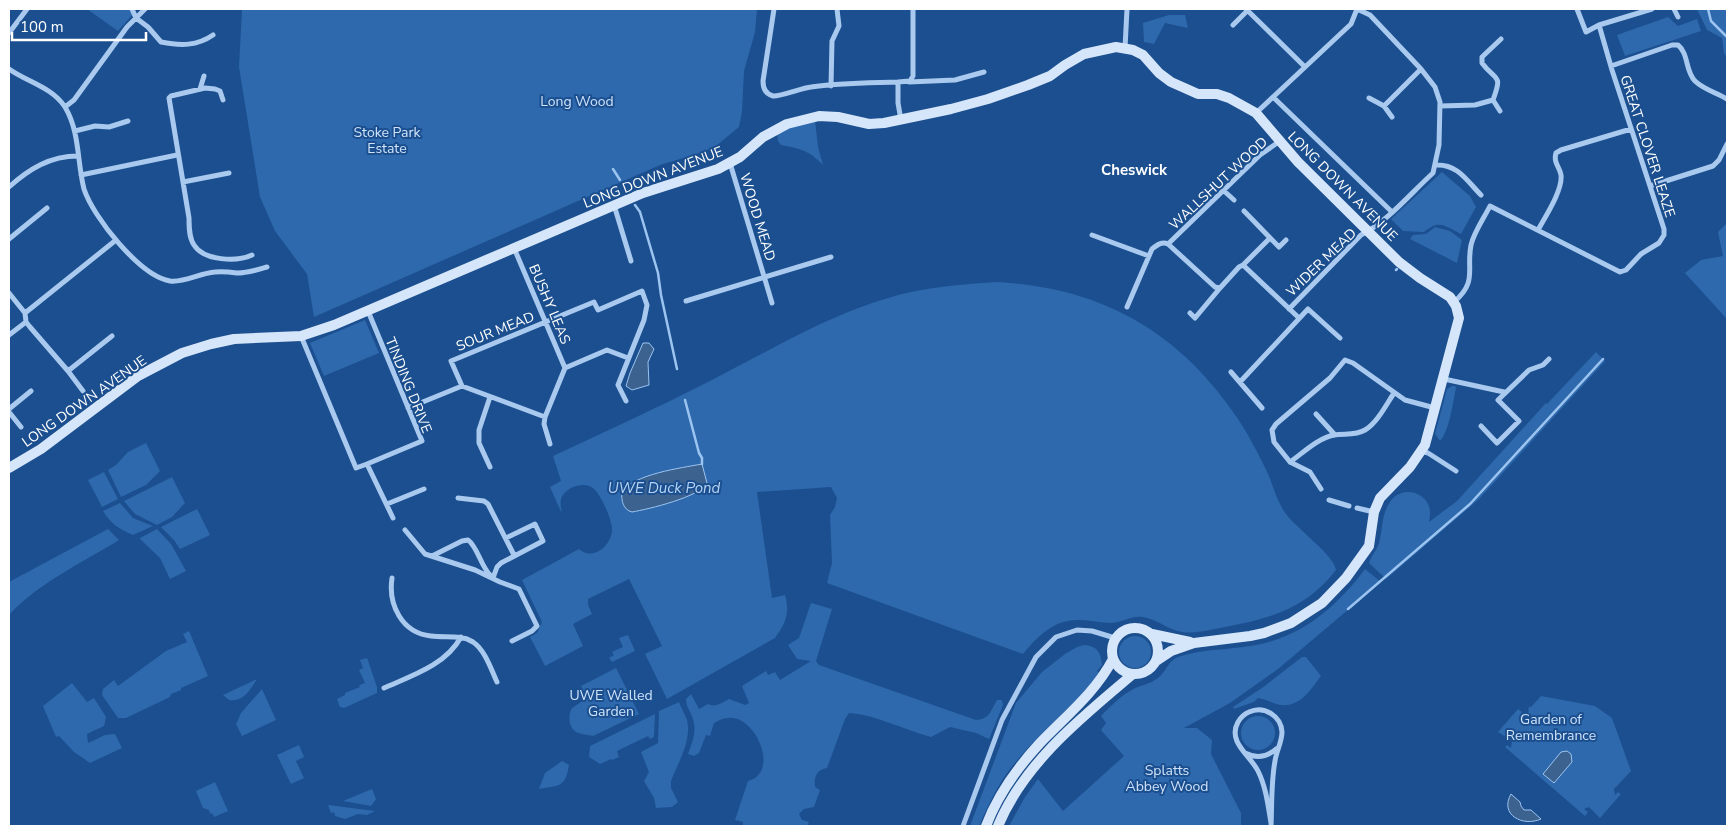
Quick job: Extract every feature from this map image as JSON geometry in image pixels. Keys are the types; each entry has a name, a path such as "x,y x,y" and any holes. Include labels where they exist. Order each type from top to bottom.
{"street":[{"path":"9,33 27,9"},
{"path":"132,9 136,18 148,27 162,42 190,45 213,35"},
{"path":"65,107 74,100 127,27 145,9"},
{"path":"774,9 763,81 764,90 768,94 776,96 799,89 831,86 955,80 984,72"},
{"path":"831,86 832,42 839,26 837,9"},
{"path":"906,82 912,79 913,76 912,9"},
{"path":"1125,48 1127,9"},
{"path":"1256,114 1351,24 1357,9 1370,15 1421,69 1434,87 1440,106 1439,145 1436,165 1447,164 1457,170 1480,196"},
{"path":"1577,9 1586,32 1599,25 1652,9"},
{"path":"1674,9 1678,17"},
{"path":"1233,25 1247,10 1306,67"},
{"name":"GREAT CLOVER LEAZE","path":"1454,302 1466,290 1471,270 1472,243 1490,206 1620,272 1626,270 1641,254 1658,243 1664,235 1664,229 1599,25"},
{"path":"1493,100 1499,84 1498,80 1482,63 1482,57 1501,39"},
{"path":"1611,66 1678,45 1683,49 1690,72 1695,81 1727,98"},
{"name":"LONG DOWN AVENUE","path":"9,468 41,449 138,376 167,360 197,348 228,340 301,336 368,311 614,205 667,184 718,169 730,163 772,131 787,124 819,116 838,117 869,124 884,123 988,100 1050,76 1065,64 1084,54 1108,47 1125,48 1143,55 1171,82 1198,94 1217,94 1229,98 1256,114 1302,166 1407,269 1446,294 1454,302"},
{"path":"9,69 47,90 65,107 74,130 81,176 89,202 103,225 148,271 159,278 171,281 214,272 248,272 267,267"},
{"path":"1384,106 1421,69"},
{"path":"200,89 204,76"},
{"path":"898,82 898,103 901,120"},
{"path":"223,100 222,93 210,88 169,98 189,218 190,236 193,245 197,249 211,256 235,260 244,259 252,255"},
{"path":"1273,97 1392,212"},
{"path":"1369,98 1384,106 1392,116"},
{"path":"1440,106 1475,105 1493,100"},
{"path":"1493,100 1500,111"},
{"path":"74,130 95,126 109,128 128,121"},
{"path":"1538,230 1560,188 1561,175 1556,163 1556,153 1631,129"},
{"name":"WALLSHUT WOOD","path":"1149,256 1152,249 1159,244 1165,242 1168,244 1260,155 1280,141"},
{"path":"1650,186 1713,166 1719,160 1727,144"},
{"path":"81,176 178,155"},
{"path":"9,187 40,164 66,156 78,156"},
{"name":"WOOD MEAD","path":"730,163 772,303"},
{"name":"WIDER MEAD","path":"1289,309 1361,235 1369,231 1392,212 1433,173 1436,165"},
{"path":"183,182 229,173"},
{"path":"1223,190 1234,200"},
{"path":"614,205 631,261"},
{"path":"9,239 47,208"},
{"path":"1244,211 1279,247 1286,240"},
{"path":"1092,235 1149,256 1127,307"},
{"path":"1190,313 1195,318 1239,267 1270,238"},
{"path":"25,313 116,240"},
{"path":"1168,244 1214,288 1220,288"},
{"name":"BUSHY LEAS","path":"514,248 565,368"},
{"name":"WOOD MEAD","path":"686,301 831,257"},
{"path":"1243,265 1299,318"},
{"path":"545,322 594,302 598,310 642,291 647,305 644,320 618,385 626,401"},
{"path":"9,293 25,313 26,322 83,391"},
{"path":"1194,643 1152,634 1146,630 1126,629 1115,638 1112,652 1113,659 1121,670 1133,674 1147,672 1156,662 1171,651 1194,643 1264,633 1291,623 1310,612 1337,589 1365,553 1370,541 1374,512 1380,498 1410,467 1421,451 1429,432 1459,318 1454,302"},
{"path":"1240,382 1308,309 1340,338"},
{"name":"TINDING DRIVE","path":"367,464 422,441 368,311"},
{"path":"9,336 26,322"},
{"name":"SOUR MEAD","path":"462,386 451,361 545,322"},
{"path":"68,371 112,336"},
{"path":"301,336 356,468 367,464 393,518"},
{"path":"550,444 544,424 544,417 565,368 607,350 628,358"},
{"path":"1481,426 1497,444 1519,421 1498,400 1504,392 1529,370 1542,365 1549,359"},
{"path":"1321,489 1310,472 1290,462 1274,442 1272,433 1273,428 1330,378 1345,360 1394,394 1409,402 1436,408"},
{"path":"1231,372 1262,408"},
{"path":"1444,379 1504,392"},
{"path":"408,408 462,386 544,417"},
{"path":"21,426 9,410 31,391"},
{"path":"1290,462 1325,438 1335,435 1359,433 1368,428 1394,394"},
{"path":"490,397 478,430 479,443 490,467"},
{"path":"1316,414 1335,435"},
{"path":"1421,451 1428,453 1456,471"},
{"path":"387,504 424,488"},
{"path":"458,498 486,502 514,556"},
{"path":"1329,500 1349,506"},
{"path":"1357,508 1374,512"},
{"path":"493,578 498,565 543,541 535,524 506,538"},
{"path":"405,530 423,552 475,570 519,589 536,623 534,630 512,641"},
{"path":"432,556 462,541 470,541 484,567 493,578"},
{"path":"392,578 395,606 399,617 406,626 426,635 461,637 471,641 478,646 497,682"},
{"path":"963,826 1002,720 1040,652 1056,637 1078,630 1092,630 1115,638"},
{"path":"1152,634 1159,647 1156,662"},
{"path":"384,688 440,660 454,650 461,637"},
{"path":"986,826 1001,792 1018,768 1039,744 1096,687 1113,659"},
{"path":"998,826 1016,791 1034,766 1133,674"},
{"path":"1257,710 1272,713 1281,724 1282,738 1277,748 1274,764 1271,825 1264,788 1257,770 1236,741 1235,733 1236,725 1240,718 1246,713 1257,710"},
{"path":"1245,753 1251,756 1265,756 1277,748"}],"green space":[{"path":"87,9 130,9 133,14 118,31"},
{"name":"Stoke Park Estate","path":"242,9 757,9 755,32 744,71 742,112 739,127 716,146 660,165 314,317 307,274 275,231 260,197 239,67"},
{"path":"1697,9 1727,9 1727,58 1724,53 1722,38 1707,30"},
{"path":"1169,15 1185,15 1188,28 1165,23 1154,44 1144,42 1143,23"},
{"path":"1668,17 1678,26 1697,19 1701,31 1625,56 1617,35"},
{"path":"815,120 818,147 823,165 809,153 781,145 778,141 777,132"},
{"path":"1442,172 1470,196 1476,207 1461,234 1442,225 1434,226 1424,232 1403,231 1391,219"},
{"path":"1727,223 1727,319 1685,273 1701,260 1723,256 1718,232"},
{"path":"1435,227 1450,231 1462,240 1457,263 1410,239 1413,235 1426,234"},
{"path":"997,282 1035,286 1071,294 1104,305 1135,320 1164,339 1190,361 1215,388 1238,419 1251,440 1269,476 1278,501 1286,514 1323,550 1334,564 1336,570 1324,584 1312,595 1284,611 1254,621 1201,632 1177,631 1148,618 1139,617 1110,623 1080,620 1062,622 1047,630 1023,654 827,583 832,563 830,515 835,507 837,498 831,487 757,492 772,598 785,595 787,607 786,618 775,638 667,699 645,654 662,646 629,579 588,599 588,605 592,614 573,624 583,646 545,666 530,637 537,633 542,622 522,580 579,549 591,553 602,549 609,540 612,528 608,513 600,496 587,485 573,487 563,495 561,502 562,514 550,487 561,481 553,456 691,391 808,330 858,308 911,292"},
{"path":"365,320 379,353 324,376 310,343"},
{"path":"1596,352 1605,361 1479,499 1386,579 1369,563 1379,543 1385,512 1394,497 1409,492 1420,495 1429,506 1429,522 1457,501 1546,403"},
{"path":"1452,386 1456,388 1452,409 1446,431 1440,441 1435,434 1447,389"},
{"path":"146,443 160,471 146,485 121,497 108,470 116,465 128,452"},
{"path":"104,472 118,499 102,507 88,480"},
{"path":"172,477 185,503 172,517 157,525 135,514 124,501"},
{"path":"120,503 133,518 153,526 133,535 112,523 103,511"},
{"path":"197,509 210,535 180,549 161,527"},
{"path":"108,529 119,540 47,583 9,615 9,582"},
{"path":"157,529 171,544 186,571 170,579 160,558 140,539"},
{"name":"Splatts Abbey Wood","path":"1365,569 1381,582 1278,669 1230,703 1184,728 1197,728 1212,740 1211,754 1241,813 1241,826 1009,826 1025,797 1038,779 1063,811 1124,756 1101,730 1106,723 1101,716 1122,696 1158,678 1172,661 1178,657 1196,652 1268,642 1300,629 1329,609"},
{"path":"811,603 832,609 816,661 819,665 976,720 987,716 997,700 1002,700 1003,705 989,739 976,733 950,727 931,737 870,717 849,713 827,768 820,770 815,777 815,787 820,790 814,807 804,809 799,814 802,820 809,822 807,826 743,826 743,822 735,820 748,781 757,776 762,768 763,758 757,737 742,721 725,718 714,723 710,736 706,735 699,753 694,756 688,754 693,739 694,725 686,699 691,694 699,709 708,704 716,705 729,699 745,705 749,703 742,686 766,671 768,675 775,672 780,680 811,661 797,659 788,645 799,638"},
{"path":"189,631 208,676 181,688 181,690 171,694 170,697 126,718 118,718 102,695 103,689 114,680 118,686 166,651 187,642 183,634"},
{"path":"628,635 635,651 612,662 609,658 614,655 612,652 623,647 619,638"},
{"path":"1135,636 1147,640 1151,652 1147,664 1135,668 1123,664 1119,652 1123,640"},
{"path":"1084,645 1098,650 1102,665 1097,671 1101,674 1021,756 1001,782 979,826 970,826 1016,703 1042,672 1065,654"},
{"path":"1302,657 1306,657 1321,676 1300,700 1288,705 1281,705 1258,698 1254,702 1234,709 1233,707 1262,688"},
{"path":"367,658 377,687 377,693 344,708 340,707 337,699 365,683 359,670 363,668 360,660"},
{"name":"UWE Walled Garden","path":"616,668 639,714 593,736 576,732 571,727 569,717 572,708 587,698 581,686"},
{"path":"257,679 246,694 239,699 229,700 223,695"},
{"path":"72,683 87,702 94,698 106,717 104,726 87,734 88,743 105,735 115,734 122,748 90,763 74,752 59,736 56,737 43,706"},
{"path":"262,689 276,720 242,736 236,724 241,713"},
{"name":"Garden of Remembrance","path":"1541,696 1595,706 1612,718 1631,771 1614,789 1615,795 1618,792 1621,794 1600,818 1589,807 1584,809 1588,812 1585,816 1505,747 1507,745 1511,748 1512,741 1498,732 1518,709 1522,712 1520,715 1525,716 1530,706"},
{"path":"679,702 687,720 688,735 684,751 671,781 671,788 678,802 672,807 656,808 654,798 644,781 649,772 641,752 658,743 659,711"},
{"path":"655,714 654,737 650,739 648,736 617,751 619,757 600,764 589,757 590,746"},
{"path":"1258,716 1265,717 1270,721 1274,726 1274,740 1270,745 1265,749 1258,750 1251,749 1246,745 1242,740 1241,733 1242,726 1246,721 1251,717"},
{"path":"299,745 304,757 296,761 304,778 291,784 277,755"},
{"path":"562,761 569,765 563,782 557,786 539,789 545,773"},
{"path":"215,782 228,811 214,817 212,813 210,814 209,810 203,808 196,791"},
{"path":"372,789 376,799 371,806 343,801"},
{"path":"328,805 375,811 367,815 358,814 345,819 335,816 334,812 331,813"}],"water":[{"path":"643,343 649,343 654,349 648,362 649,385 632,390 626,386"},
{"name":"UWE Duck Pond","path":"702,464 707,483 695,493 673,502 632,512 626,509 622,501 622,492 628,486 647,476"},
{"path":"1567,751 1571,754 1572,762 1554,783 1543,774 1561,752"},
{"path":"1511,794 1520,802 1524,810 1531,810 1541,819 1534,821 1520,820 1510,813 1508,801"}],"waterway":[{"path":"1708,9 1711,21 1726,36"},
{"path":"613,169 620,180"},
{"path":"635,205 640,212 658,273 677,369"},
{"path":"1348,609 1470,504 1603,359"},
{"path":"685,400 702,458 702,464"}],"district":[{"name":"Cheswick","path":"1134,170"}],"park label":[{"name":"Long Wood","path":"577,101"}]}
